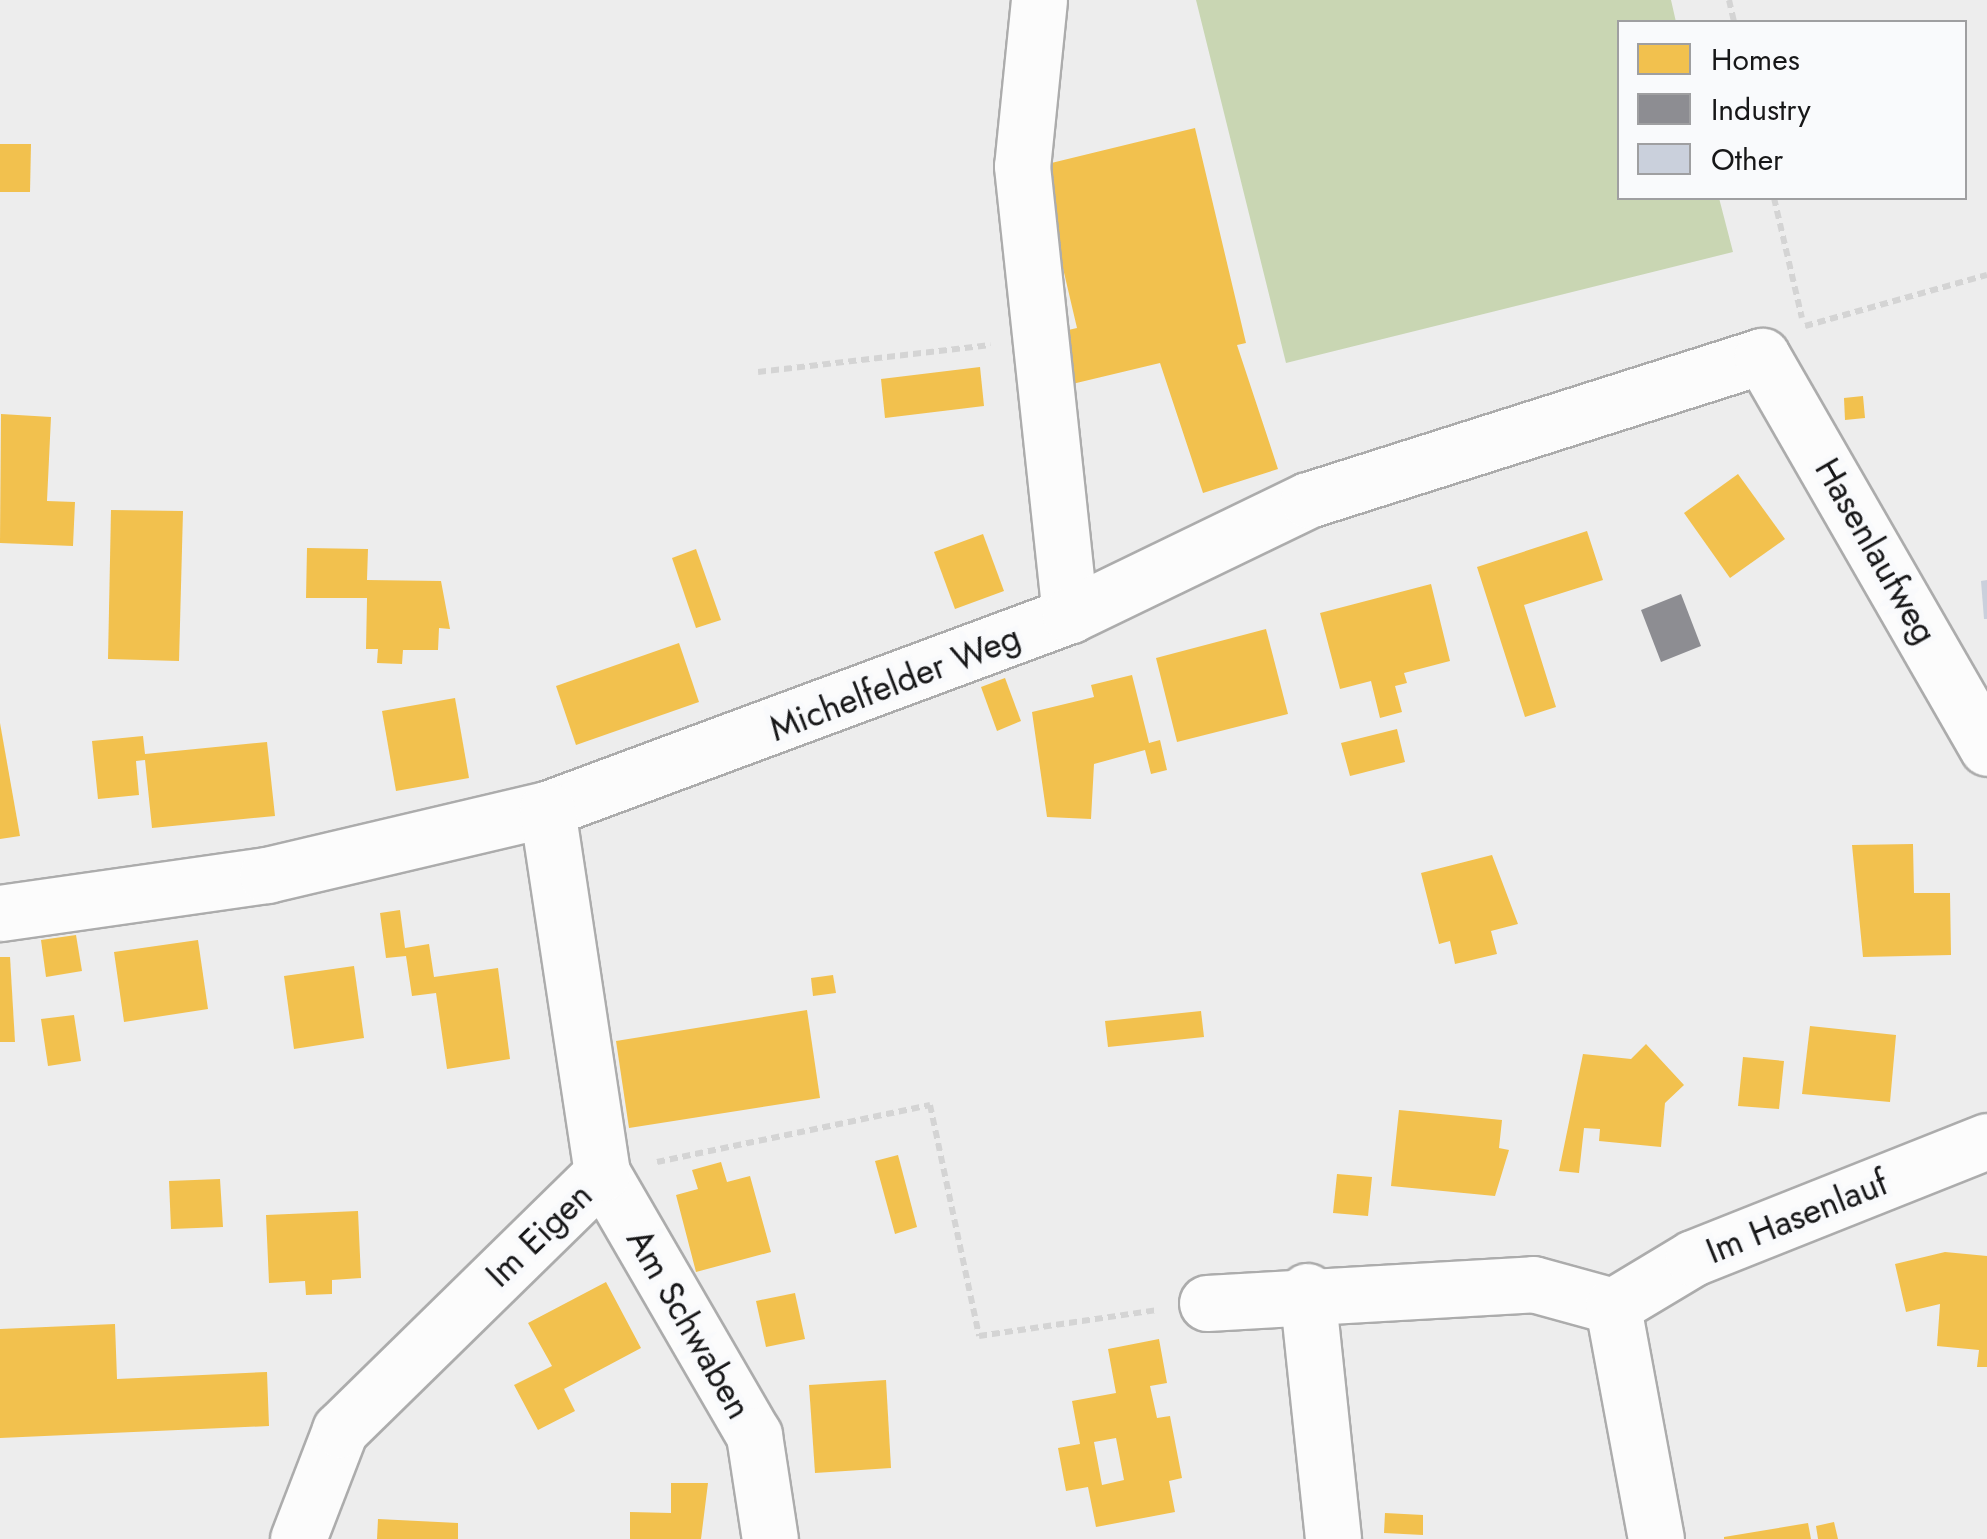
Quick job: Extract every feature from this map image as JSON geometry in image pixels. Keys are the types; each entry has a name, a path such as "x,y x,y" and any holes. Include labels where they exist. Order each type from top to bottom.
{"street":[{"path":"1039,0 1022,166 1036,339 1070,615"},
{"name":"Michelfelder Weg","path":"0,913 267,875 547,809 1070,615 1308,500 1783,341"},
{"name":"Hasenlaufweg","path":"1783,341 1987,748"},
{"name":"Im Eigen","path":"298,1539 340,1430 602,1173 547,809"},
{"name":"Im Hasenlauf","path":"1613,1306 1693,1258 1987,1142"},
{"name":"Am Schwaben","path":"602,1173 754,1436 770,1539"},
{"path":"1207,1302 1306,1290 1533,1284 1613,1306 1656,1539"},
{"path":"1306,1290 1333,1539"}],"path":[{"path":"1774,200 1783,341 1987,275"},
{"path":"758,372 1036,339"},
{"path":"602,1173 930,1104 979,1336 1207,1302"}],"green space":[{"path":"1196,0 1671,0 1676,20 1617,20 1617,200 1720,200 1733,252 1286,363"}],"building: Homes":[{"path":"1195,128 1246,343 1237,345 1278,469 1203,493 1160,363 1068,385 1055,333 1077,328 1039,166"},
{"path":"0,144 31,144 30,192 0,192"},
{"path":"980,367 984,406 885,418 881,379"},
{"path":"1863,396 1865,418 1845,420 1844,398"},
{"path":"1,414 51,417 47,501 75,502 73,546 0,543"},
{"path":"1738,474 1785,539 1730,578 1684,513"},
{"path":"111,510 183,511 179,661 108,659"},
{"path":"1587,531 1603,580 1524,605 1556,707 1525,717 1477,567"},
{"path":"983,534 1004,591 955,609 934,552"},
{"path":"307,548 368,549 367,580 441,581 450,629 439,628 438,650 403,650 402,664 377,663 378,649 366,649 367,598 306,598"},
{"path":"696,549 721,620 696,628 672,558"},
{"path":"1431,584 1450,661 1404,673 1407,683 1395,686 1402,712 1380,718 1371,681 1340,689 1320,613"},
{"path":"1266,629 1288,714 1177,742 1156,658"},
{"path":"679,643 699,702 576,745 556,686"},
{"path":"1132,675 1149,743 1160,740 1167,770 1151,774 1145,750 1094,764 1091,819 1047,817 1032,712 1094,697 1091,685"},
{"path":"1005,678 1021,721 997,731 981,687"},
{"path":"455,698 469,778 396,791 382,711"},
{"path":"0,723 20,836 0,839"},
{"path":"1397,729 1405,762 1350,776 1341,743"},
{"path":"143,736 145,754 267,742 275,816 152,828 145,760 136,761 139,795 98,799 92,741"},
{"path":"1913,844 1914,893 1950,893 1951,955 1863,957 1852,845"},
{"path":"1492,855 1518,924 1491,931 1497,954 1455,964 1450,941 1439,944 1421,873"},
{"path":"400,910 405,948 429,944 434,977 498,968 510,1059 447,1069 436,993 412,996 406,956 386,958 380,913"},
{"path":"76,935 82,971 46,977 41,940"},
{"path":"198,940 208,1009 124,1022 114,952"},
{"path":"0,957 10,957 15,1042 0,1042"},
{"path":"354,966 364,1038 294,1049 284,976"},
{"path":"833,975 836,993 813,996 811,978"},
{"path":"807,1010 820,1098 629,1128 616,1041"},
{"path":"1201,1011 1204,1037 1108,1047 1105,1021"},
{"path":"74,1015 81,1061 48,1066 41,1019"},
{"path":"1810,1026 1896,1035 1890,1102 1802,1094"},
{"path":"1646,1044 1684,1085 1665,1103 1661,1147 1599,1141 1600,1129 1584,1128 1579,1173 1559,1171 1583,1054 1631,1059"},
{"path":"1743,1057 1784,1061 1779,1109 1738,1106"},
{"path":"1399,1110 1502,1120 1499,1148 1509,1150 1495,1196 1391,1186"},
{"path":"898,1155 917,1227 895,1234 875,1161"},
{"path":"721,1162 727,1182 750,1176 771,1252 696,1272 676,1195 698,1189 692,1170"},
{"path":"1337,1174 1372,1177 1368,1216 1333,1213"},
{"path":"220,1179 223,1227 171,1229 169,1181"},
{"path":"358,1211 361,1278 332,1280 332,1294 306,1295 305,1281 269,1283 266,1215"},
{"path":"1945,1252 1987,1256 1987,1367 1977,1367 1979,1350 1937,1346 1940,1304 1906,1312 1895,1264"},
{"path":"606,1282 641,1348 564,1389 575,1411 538,1430 514,1385 552,1366 528,1323"},
{"path":"795,1293 805,1339 766,1347 756,1301"},
{"path":"115,1324 117,1379 267,1372 269,1426 0,1438 0,1329"},
{"path":"1159,1339 1167,1383 1150,1386 1157,1418 1170,1416 1182,1478 1169,1481 1175,1512 1096,1527 1088,1487 1066,1491 1058,1448 1080,1444 1072,1401 1116,1393 1108,1349","holes":["1116,1438 1124,1480 1102,1485 1094,1442"]},
{"path":"886,1380 891,1468 815,1473 809,1385"},
{"path":"671,1483 708,1483 701,1539 630,1539 630,1512 671,1513"},
{"path":"1385,1513 1423,1515 1423,1535 1384,1533"},
{"path":"378,1519 458,1523 458,1539 377,1539"},
{"path":"1834,1522 1838,1539 1818,1539 1816,1526"},
{"path":"1808,1523 1811,1539 1724,1539 1724,1537"}],"building: Industry":[{"path":"1681,594 1701,646 1661,662 1641,610"}],"building: Other":[{"path":"1987,580 1987,619 1984,619 1981,581"}]}
